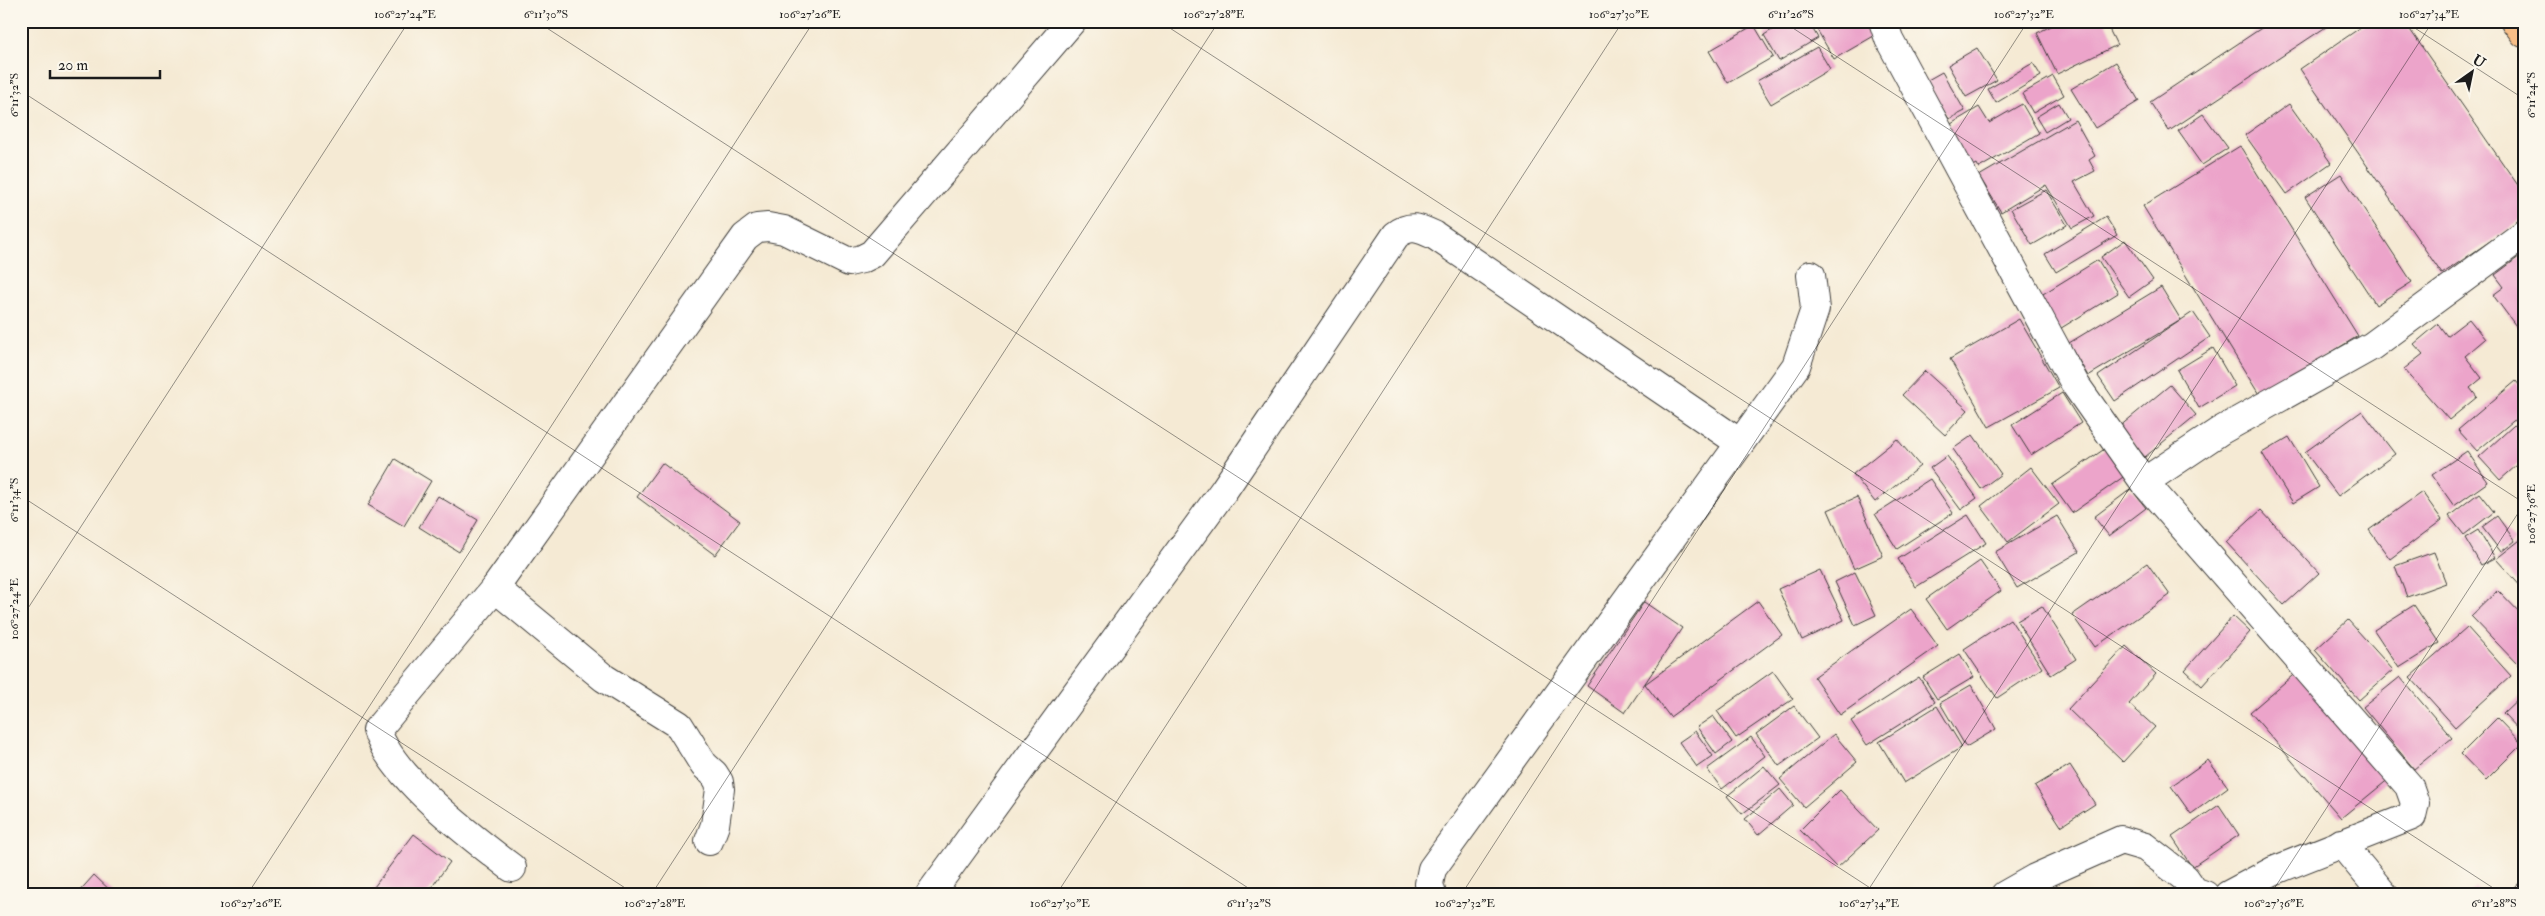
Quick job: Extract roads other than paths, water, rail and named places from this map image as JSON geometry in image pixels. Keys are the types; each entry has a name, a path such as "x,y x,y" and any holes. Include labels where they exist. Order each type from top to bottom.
{"main road":[{"path":"2516,21 2524,32"}],"street":[{"path":"512,868 456,825 405,774 380,741 377,730 495,588 745,237 757,228 768,227 784,230 849,262 872,254 1072,21"},
{"path":"1882,21 1889,39 2075,384 2144,482 2409,786 2415,803 2412,816 2273,871 2228,895"},
{"path":"929,895 1224,490 1396,235 1405,228 1418,228 1434,235 1740,443"},
{"path":"2144,482 2220,431 2372,346 2524,234"},
{"path":"1432,895 1429,884 1432,869 1796,366 1815,309 1811,275"},
{"path":"495,588 604,678 679,725 704,765 714,774 719,782 720,789 715,825 709,841"},
{"path":"2005,895 2036,878 2121,840 2145,847 2185,878 2194,891 2204,895"},
{"path":"2342,843 2384,895"}]}
